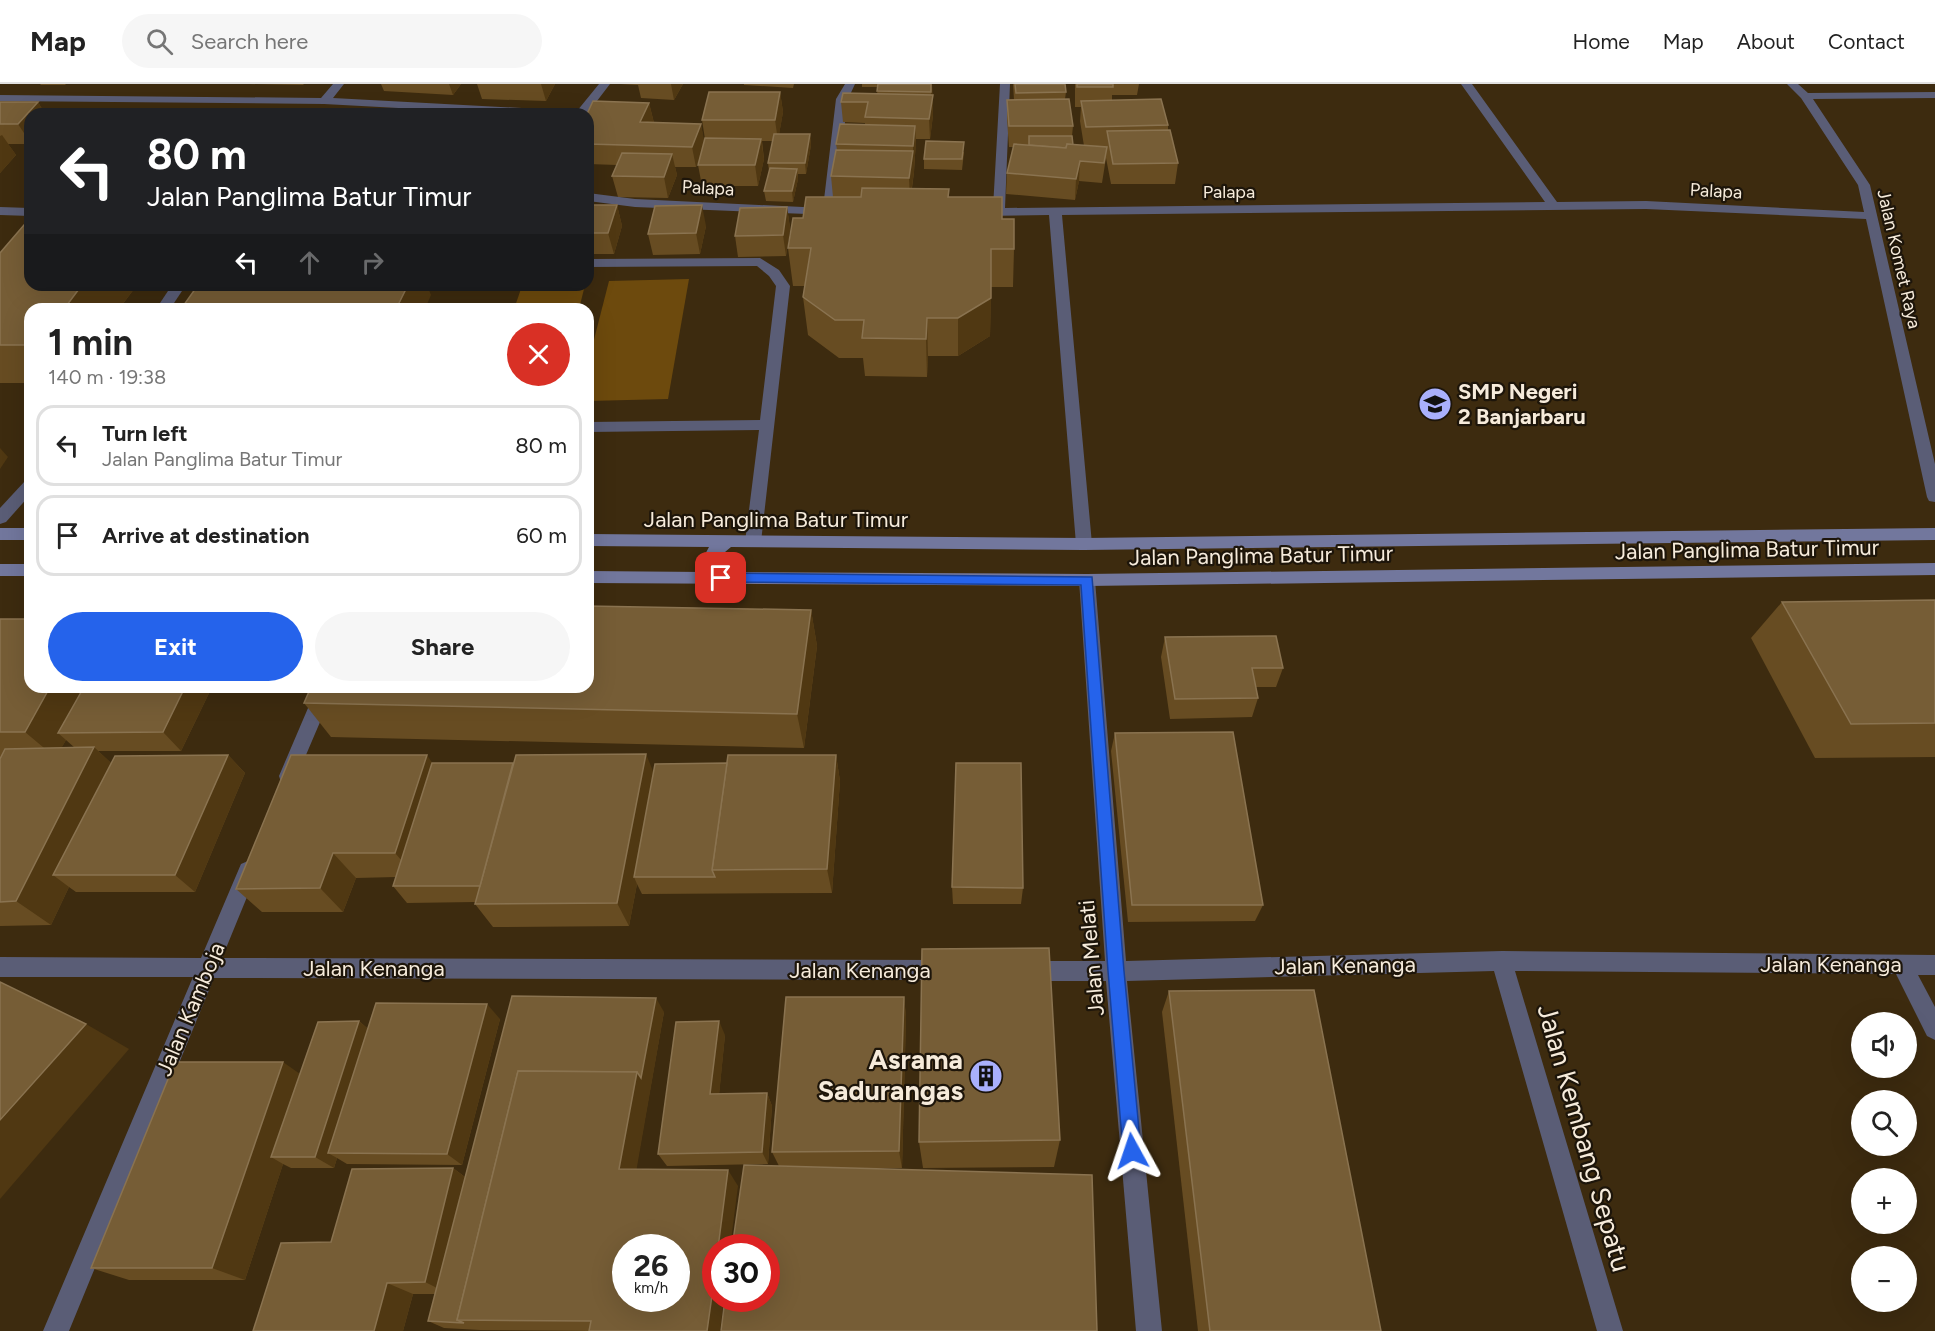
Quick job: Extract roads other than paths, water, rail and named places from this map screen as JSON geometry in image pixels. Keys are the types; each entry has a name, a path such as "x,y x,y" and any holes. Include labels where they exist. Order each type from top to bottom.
{"main road":[{"path":"0,534 24,534"},
{"name":"Jalan Panglima Batur Timur","path":"594,540 1084,544 1935,534"},
{"path":"721,578 710,569 708,560 713,551 726,542"},
{"name":"Jalan Panglima Batur Timur","path":"594,577 1087,580 1935,568"},
{"path":"0,570 24,570"}],"street":[{"path":"324,101 339,84"},
{"path":"586,108 604,84"},
{"name":"Palapa","path":"594,197 635,202 835,212 842,99 850,84"},
{"path":"999,212 1005,84"},
{"path":"1466,84 1554,207"},
{"name":"Jalan Komet Raya","path":"1792,84 1805,96 1864,185 1935,497"},
{"path":"1805,96 1935,95"},
{"path":"0,98 324,101 459,108"},
{"name":"Palapa","path":"965,212 1646,205 1871,216"},
{"path":"1055,211 1084,544"},
{"path":"0,212 24,212"},
{"path":"594,263 765,264 783,286 753,542"},
{"path":"594,427 767,425"},
{"path":"0,518 24,492"},
{"name":"Jalan Melati","path":"1087,580 1116,971 1149,1331"},
{"path":"280,795 323,693"},
{"name":"Jalan Kamboja","path":"56,1331 257,849"},
{"name":"Jalan Kenanga","path":"1008,971 1116,971 1503,961 1935,965"},
{"name":"Jalan Kembang Sepatu","path":"1503,961 1610,1331"},
{"path":"1902,965 1935,1029"},
{"name":"Jalan Kenanga","path":"0,967 960,970"}],"place":[{"name":"SMP Negeri 2 Banjarbaru","path":"1435,404"},
{"name":"Asrama Sadurangas","path":"986,1076"}]}
